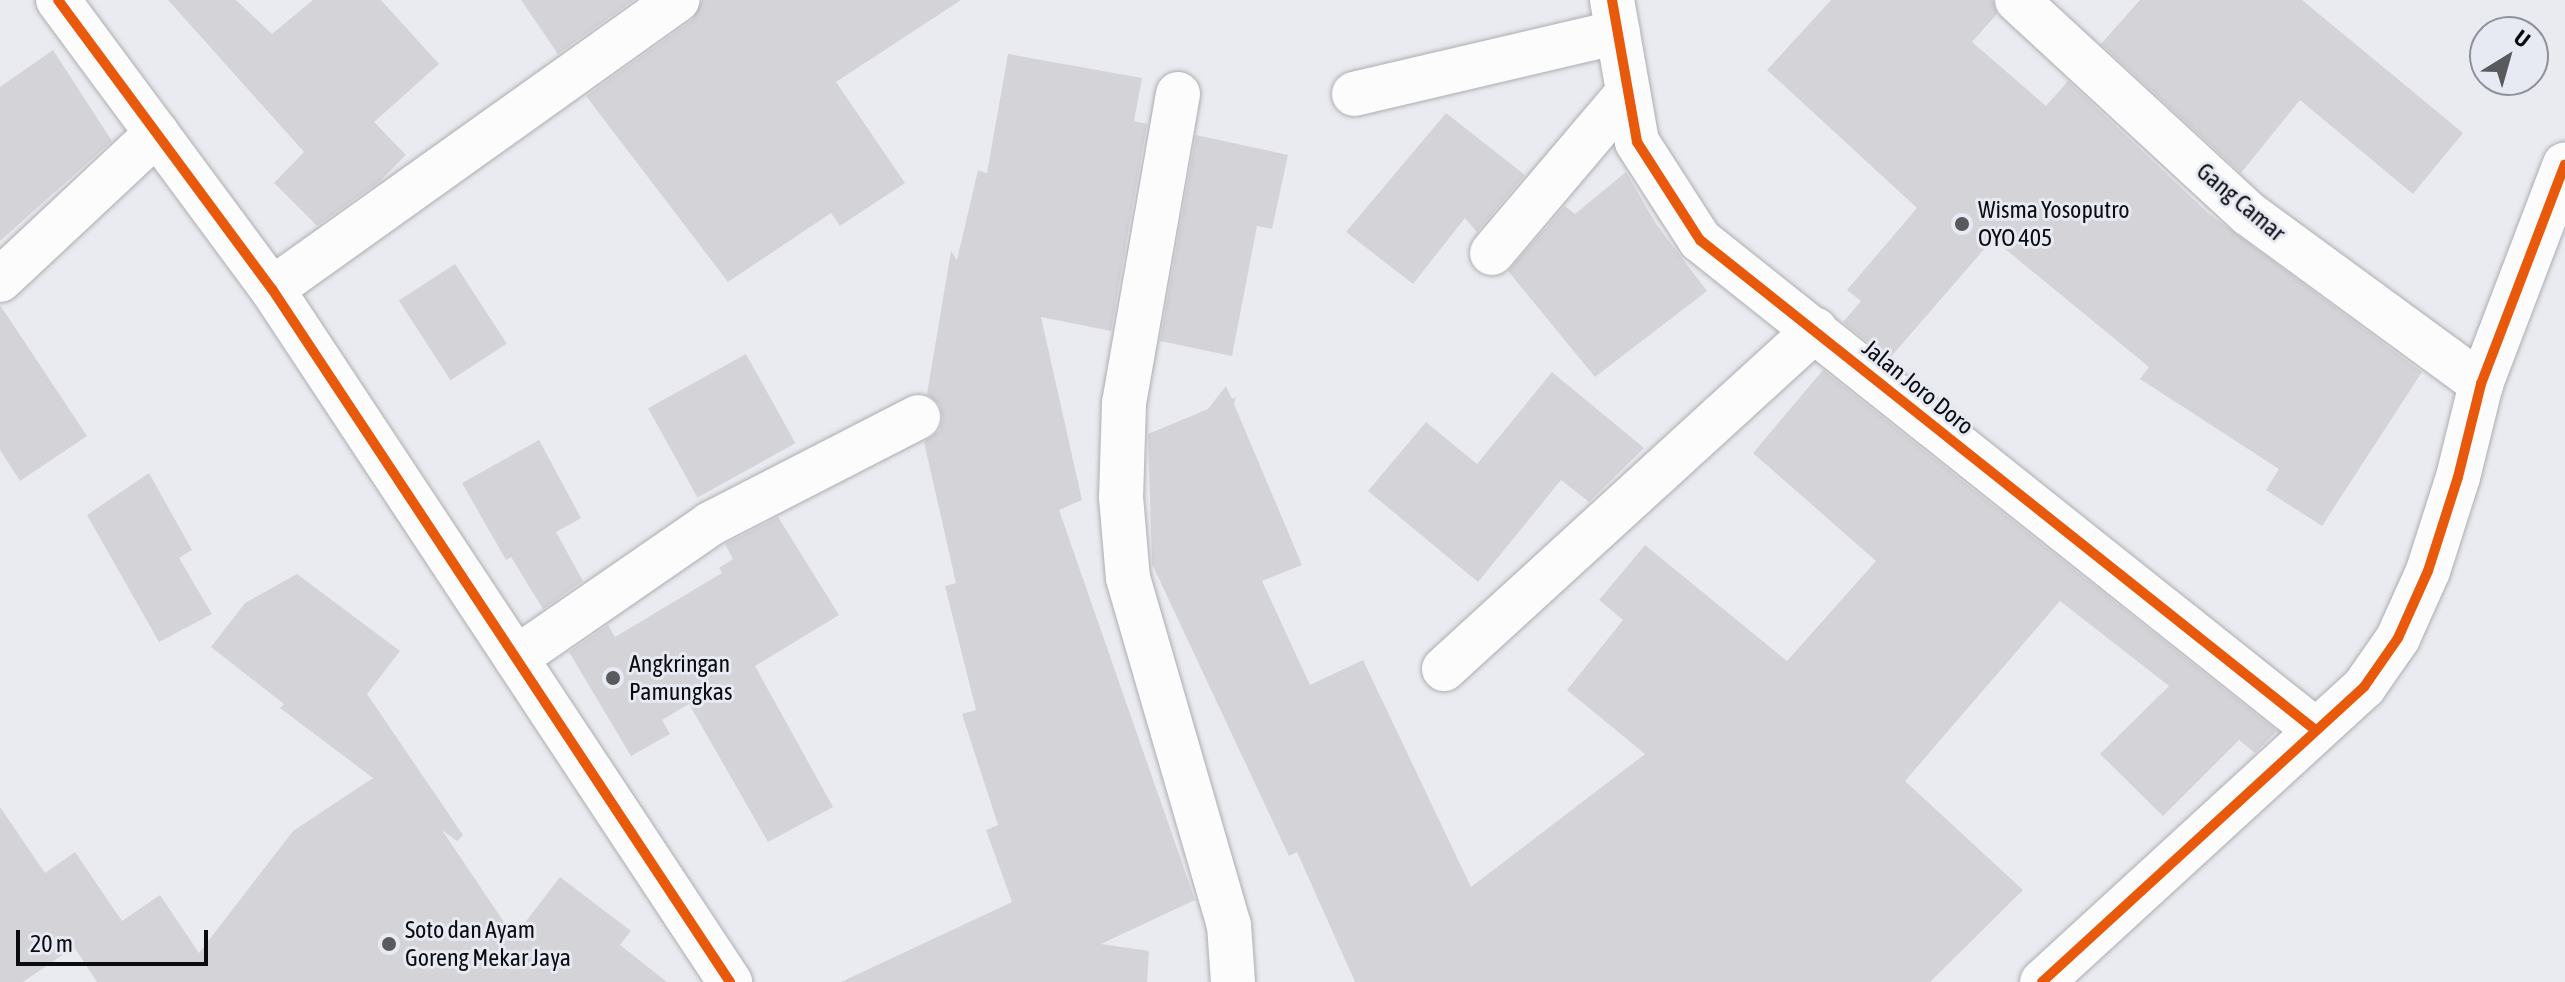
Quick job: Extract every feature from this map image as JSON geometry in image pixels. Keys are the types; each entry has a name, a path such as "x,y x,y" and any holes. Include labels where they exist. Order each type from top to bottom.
{"street":[{"path":"58,0 272,289 730,982"},
{"path":"272,289 677,0"},
{"name":"Gang Camar","path":"2017,0 2249,214 2481,384"},
{"path":"1354,94 1615,16"},
{"name":"Jalan Joro Doro","path":"1615,16 1626,95 1637,142 1700,240 2314,729"},
{"path":"1178,94 1124,403 1121,497 1128,578 1229,925 1233,982"},
{"path":"1492,253 1626,95"},
{"path":"0,280 157,133"},
{"path":"2042,982 2314,729 2364,687 2398,638 2428,571 2458,477 2481,384 2565,164"},
{"path":"1444,669 1815,330"},
{"path":"516,658 710,524 918,417"}],"building":[{"path":"168,0 236,0 272,34 313,0 381,0 439,64 374,122 406,155 379,182 317,226 274,183 304,152"},
{"path":"521,0 634,0 558,54"},
{"path":"702,0 961,0 836,82 905,183 840,226 831,213 728,282 586,96 692,20"},
{"path":"1831,0 1993,0 1997,14 1972,42 2046,106 2068,81 2208,213 2422,372 2322,526 2266,490 2279,469 2140,379 2149,367 1993,239 1889,359 1843,322 1861,301 1847,290 1917,208 1767,70"},
{"path":"2140,0 2302,0 2463,133 2413,194 2300,100 2241,173 2101,44"},
{"path":"53,50 112,141 0,241 0,87"},
{"path":"1008,54 1142,78 1134,121 1147,124 1111,331 1041,317 1082,500 1059,510 1195,900 1101,944 1149,951 1147,982 841,982 1012,902 986,830 998,825 962,714 976,710 945,586 956,583 924,442 939,431 943,419 940,405 927,394 951,251 957,260 978,170 987,173"},
{"path":"1446,113 1525,175 1477,232 1465,218 1413,284 1346,232"},
{"path":"1196,135 1288,155 1272,229 1257,226 1232,356 1160,341"},
{"path":"1626,172 1656,224 1707,291 1595,377 1508,271 1565,206 1575,214"},
{"path":"455,264 507,344 451,380 399,300"},
{"path":"0,305 87,436 20,481 0,450"},
{"path":"746,354 795,443 697,498 648,408"},
{"path":"1823,370 2277,731 2255,753 2239,740 2163,816 2100,754 2169,686 2060,601 1905,781 2023,890 1930,982 1355,982 1297,852 1289,856 1152,564 1148,434 1208,409 1226,386 1232,399 1236,397 1234,404 1302,565 1262,581 1310,685 1363,660 1471,887 1645,754 1567,690 1623,620 1599,600 1645,545 1787,661 1876,561 1753,453"},
{"path":"1552,372 1644,448 1589,502 1561,480 1478,582 1368,491 1426,422 1477,464"},
{"path":"539,440 581,518 556,532 583,581 543,609 511,557 506,560 462,483"},
{"path":"149,473 192,550 179,558 212,614 159,642 87,515"},
{"path":"778,517 839,615 755,666 833,807 768,842 689,704 662,720 670,734 631,756 569,652 608,625 615,637 722,573 719,568 733,559 725,544"},
{"path":"297,574 400,651 367,694 463,835 457,841 442,830 514,937 560,877 631,931 620,945 667,982 97,982 74,947 23,982 0,982 0,807 45,873 75,852 122,921 160,895 199,953 293,831 373,778 280,708 284,704 211,647 245,603"}],"cycle path":[{"path":"58,0 272,289 730,982"},
{"path":"1612,0 1637,142 1700,240 2314,729"},
{"path":"2042,982 2364,687 2398,638 2428,571 2458,477 2481,384 2565,164"}],"place":[{"name":"Wisma Yosoputro OYO 405","path":"1962,224"},
{"name":"Angkringan Pamungkas","path":"613,678"},
{"name":"Soto dan Ayam Goreng Mekar Jaya","path":"389,944"}]}
